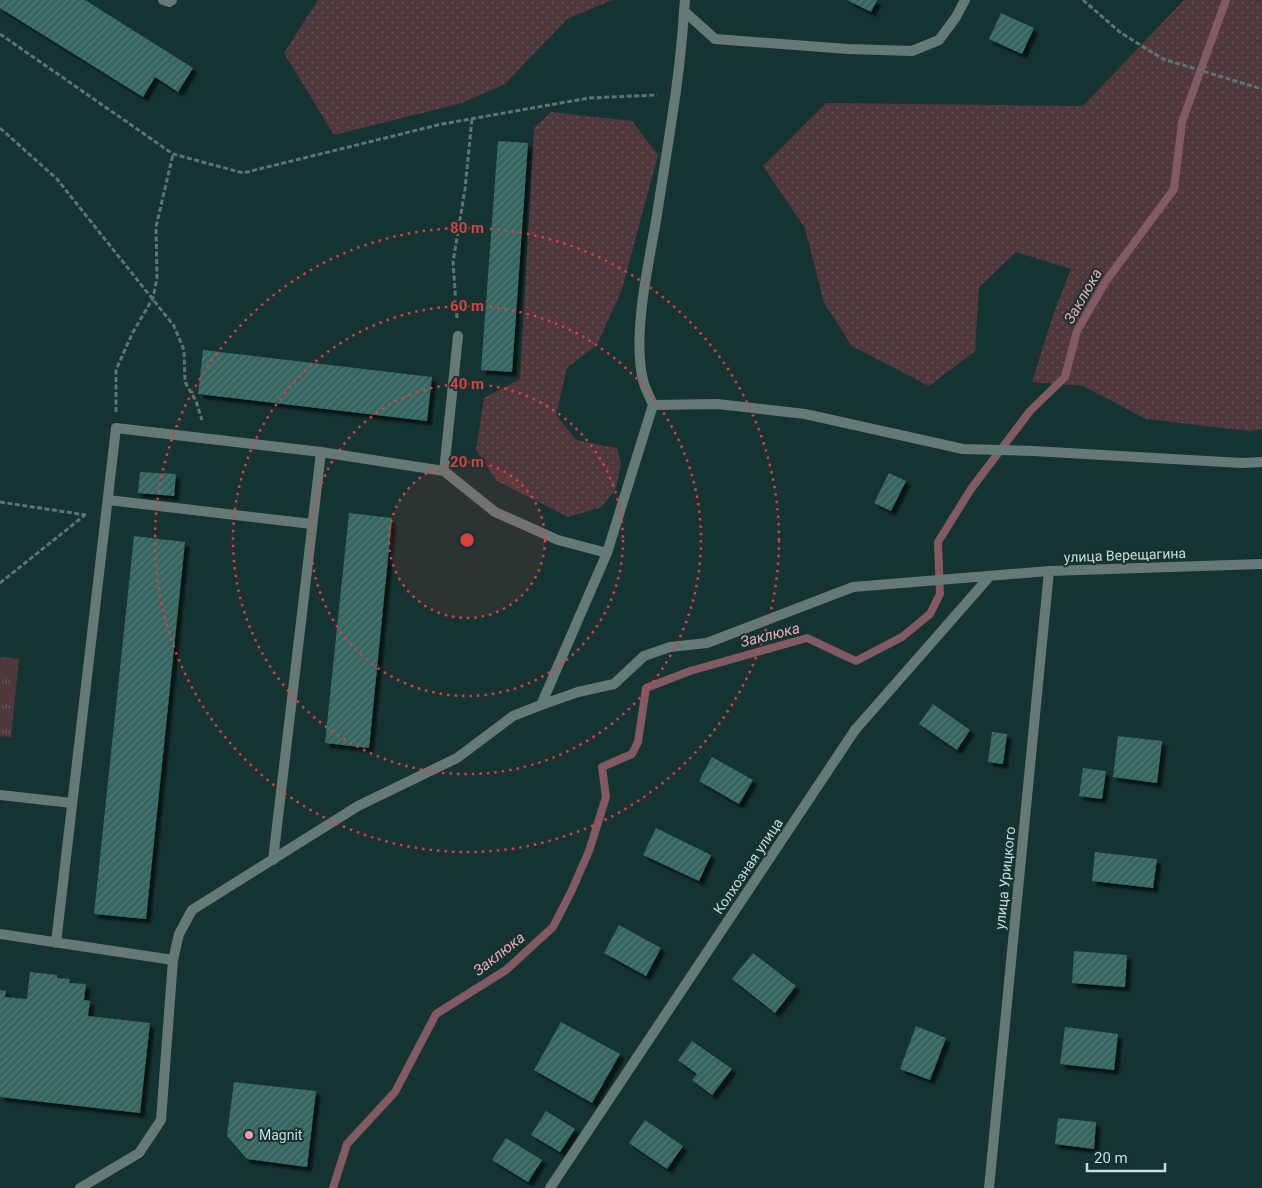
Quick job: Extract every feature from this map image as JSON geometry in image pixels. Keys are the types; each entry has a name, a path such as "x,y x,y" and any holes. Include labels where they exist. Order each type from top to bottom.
{"street":[{"path":"163,0 169,2 172,0"},
{"path":"541,705 607,553 653,405 643,381 640,354 642,309 682,50 685,0"},
{"path":"684,11 715,39 848,49 912,51 940,40 965,0"},
{"path":"444,471 458,336"},
{"path":"653,405 717,404 805,414 963,449 1033,451 1242,463 1262,462"},
{"path":"56,943 116,428 321,452 444,471 495,512 558,540 607,553"},
{"path":"273,860 321,452"},
{"path":"108,500 312,524"},
{"name":"улица Верещагина","path":"80,1188 140,1152 161,1120 173,960 179,934 192,910 358,806 457,758 513,716 578,692 614,684 644,656 670,647 708,643 853,587 1049,571 1262,564"},
{"name":"улица Урицкого","path":"989,1188 1049,571"},
{"name":"Колхозная улица","path":"550,1188 855,730 990,576"},
{"path":"0,795 72,803"},
{"path":"0,934 173,960"}],"path":[{"path":"1083,0 1121,33 1164,59 1262,89"},
{"path":"0,34 173,154 243,173 442,124 589,98 675,94"},
{"path":"458,336 453,262 465,188 472,119"},
{"path":"0,128 57,178 174,326 184,350 185,382 196,401 207,439"},
{"path":"116,428 116,370 132,334 153,298 157,278 156,227 173,154"},
{"path":"0,502 106,518"},
{"path":"0,583 85,515"}],"green space":[{"path":"318,0 612,0 567,19 505,84 462,103 334,135 284,53"},
{"path":"1184,0 1262,0 1262,429 1249,431 1146,419 1083,386 1032,382 1054,312 1071,269 1016,252 979,287 975,351 929,386 852,346 824,303 805,228 763,166 826,103 1083,106"},
{"path":"551,112 632,121 658,155 622,289 597,345 567,368 556,415 576,440 617,448 621,463 616,488 602,507 568,517 497,481 476,450 484,398 520,379 534,128"},
{"path":"0,657 19,659 11,737 0,736"}],"building":[{"path":"0,0 85,0 193,68 178,92 155,77 143,97 0,8"},
{"path":"847,0 877,0 871,12"},
{"path":"1001,13 1034,28 1022,54 989,39"},
{"path":"498,141 528,143 512,372 481,370"},
{"path":"203,350 432,377 427,421 198,394"},
{"path":"140,472 176,474 174,496 138,493"},
{"path":"889,473 906,481 891,511 874,503"},
{"path":"349,513 392,518 369,748 325,743"},
{"path":"134,536 185,542 146,919 94,914"},
{"path":"933,704 970,730 957,750 919,724"},
{"path":"992,732 1007,734 1003,764 988,762"},
{"path":"1118,736 1162,741 1157,783 1113,777"},
{"path":"712,757 753,780 739,804 699,781"},
{"path":"1083,768 1106,771 1102,799 1079,796"},
{"path":"656,828 711,855 699,881 643,855"},
{"path":"1095,852 1157,859 1153,888 1092,881"},
{"path":"619,925 661,948 646,976 604,953"},
{"path":"1074,951 1127,955 1125,987 1072,983"},
{"path":"753,953 796,986 775,1013 732,979"},
{"path":"30,972 57,975 57,978 70,979 69,983 86,984 84,1000 90,1001 88,1016 150,1023 140,1113 0,1097 0,990 6,991 5,997 27,999"},
{"path":"561,1022 620,1054 592,1103 534,1070"},
{"path":"916,1026 946,1038 930,1080 900,1069"},
{"path":"1065,1027 1118,1034 1114,1070 1060,1064"},
{"path":"692,1041 732,1069 712,1095 692,1080 697,1074 678,1060"},
{"path":"234,1082 316,1091 307,1167 247,1159 227,1136"},
{"path":"546,1111 575,1129 560,1152 531,1135"},
{"path":"1058,1118 1096,1122 1094,1149 1055,1144"},
{"path":"645,1120 683,1146 667,1169 629,1143"},
{"path":"506,1138 542,1160 528,1182 492,1160"}],"waterway":[{"name":"Заклюка","path":"333,1188 347,1144 395,1092 436,1014 506,970 553,927 589,851 606,797 602,767 632,754 638,742 646,688 690,671 807,638 856,661 902,637 930,614 940,594 938,542 971,489 1030,411 1065,377 1077,331 1106,281 1174,189 1182,122 1226,0"}],"place":[{"name":"Magnit","path":"249,1135"}]}
